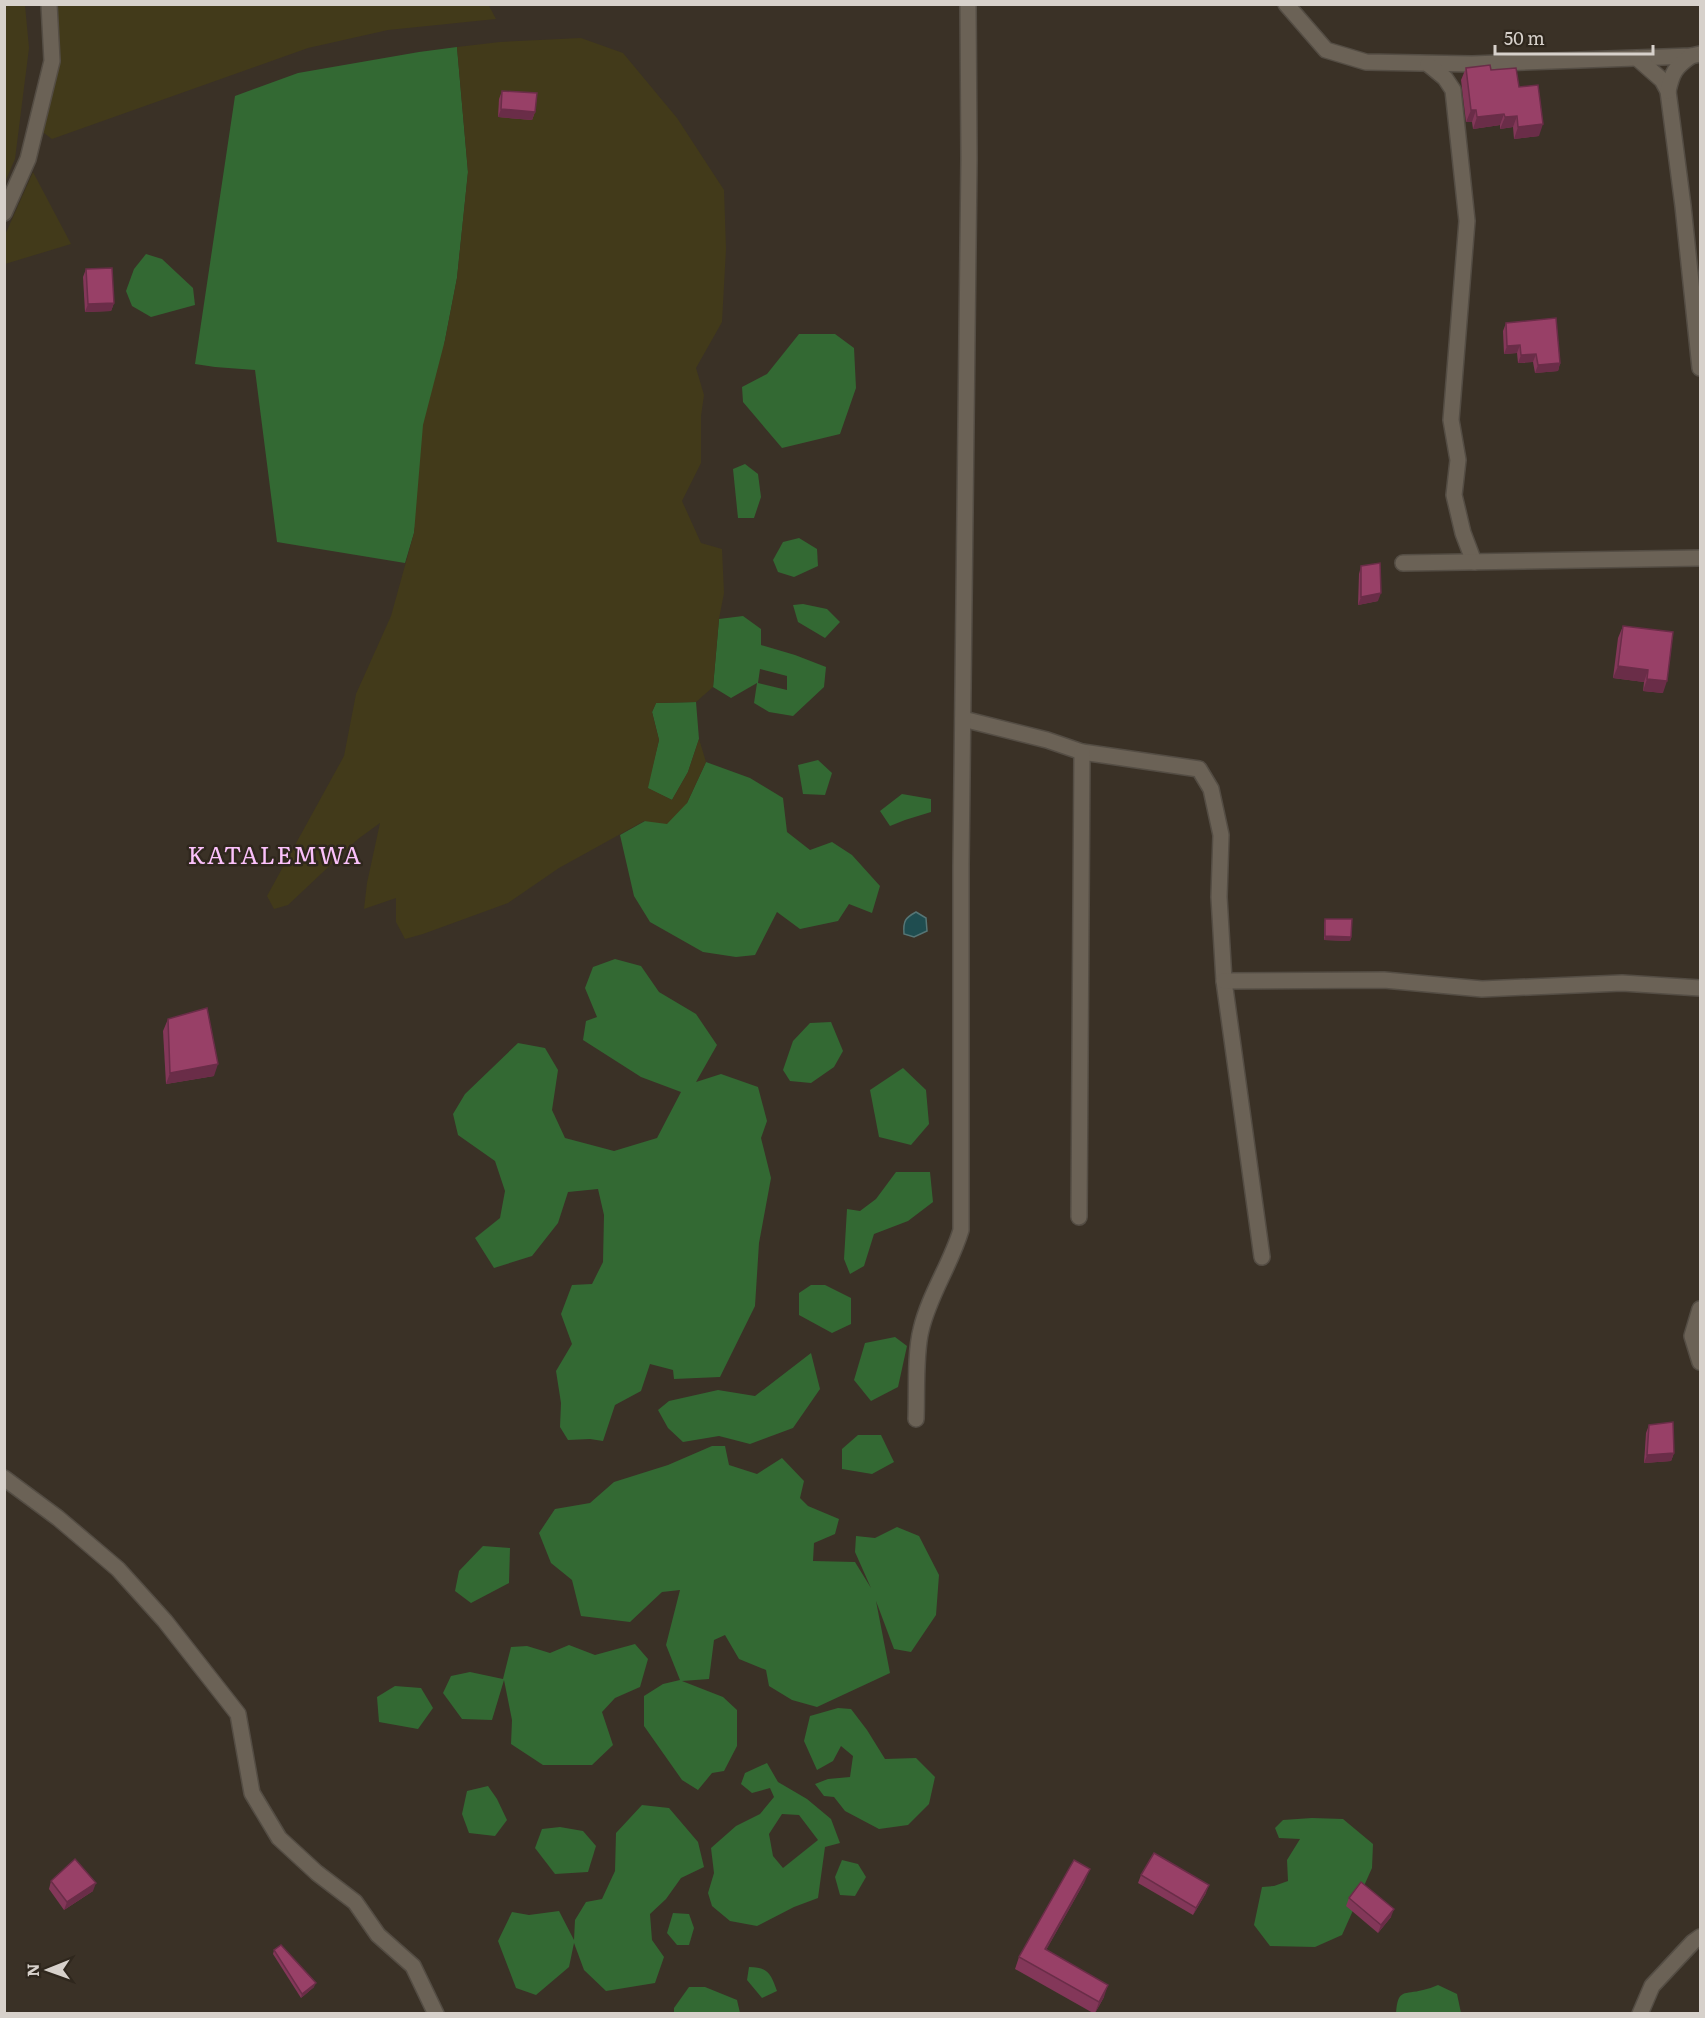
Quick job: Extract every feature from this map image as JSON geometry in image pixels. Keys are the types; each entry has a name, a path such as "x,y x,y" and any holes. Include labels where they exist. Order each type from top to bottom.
{"street":[{"path":"4,213 28,159 52,61 49,4"},
{"path":"916,1419 920,1332 927,1309 956,1249 961,1230 961,866 969,159 968,4"},
{"path":"1291,7 1326,50 1366,62 1472,64 1696,55"},
{"path":"1696,55 1678,65 1671,75 1668,92 1701,368"},
{"path":"1637,58 1662,80 1668,92"},
{"path":"1428,64 1445,78 1453,90 1467,221 1451,420 1458,460 1454,495 1463,533 1474,562"},
{"path":"1453,90 1459,75 1472,64"},
{"path":"1403,563 1701,558"},
{"path":"963,719 1047,740 1082,752 1199,769 1211,789 1221,835 1220,897 1224,981 1262,1257"},
{"path":"1079,1217 1082,752"},
{"path":"1224,981 1384,980 1482,989 1622,983 1701,988"},
{"path":"1701,1309 1692,1336 1701,1362"},
{"path":"4,1478 58,1518 118,1569 165,1621 238,1714 252,1793 279,1838 317,1873 355,1902 378,1935 413,1966 436,2013"},
{"path":"1640,2013 1652,1986 1693,1942 1701,1937"}],"green space":[{"path":"457,47 468,172 457,278 414,533 405,563 277,542 255,370 195,364 235,96 298,73"},
{"path":"146,254 162,259 193,288 195,305 151,317 132,306 126,291 134,269"},
{"path":"799,334 835,334 854,348 856,388 840,434 782,448 743,402 742,387 767,374"},
{"path":"745,464 758,474 761,497 754,518 738,518 733,469"},
{"path":"799,538 817,549 818,566 794,577 778,572 773,560 783,542"},
{"path":"803,604 827,609 840,622 825,638 798,622 793,605"},
{"path":"743,616 761,629 761,645 826,667 824,687 793,716 769,712 754,703 757,683 731,698 713,687 719,619","holes":["760,669 787,676 787,690 758,683"]},
{"path":"696,702 699,739 688,772 672,800 647,788 659,740 652,712 656,703"},
{"path":"818,760 832,773 825,795 803,794 798,765"},
{"path":"706,762 750,778 783,798 787,832 810,850 832,842 852,855 880,886 872,913 849,904 838,921 800,929 777,912 755,955 736,957 703,952 650,922 634,896 620,835 645,821 687,803"},
{"path":"902,794 931,799 931,812 890,826 880,811"},
{"path":"615,959 641,966 659,992 696,1014 717,1045 696,1082 721,1074 758,1087 767,1121 761,1138 771,1178 759,1243 755,1306 720,1377 674,1379 673,1370 650,1364 641,1391 615,1405 603,1441 568,1440 560,1427 561,1403 556,1371 572,1344 561,1314 572,1285 592,1284 603,1262 604,1215 598,1189 568,1192 558,1223 532,1256 494,1268 475,1238 500,1218 505,1191 495,1161 458,1135 453,1114 465,1094 518,1043 545,1048 558,1070 552,1110 565,1138 614,1151 657,1138 681,1092 641,1077 583,1040 586,1021 597,1017 585,988 593,967"},
{"path":"831,1022 843,1051 834,1067 811,1083 790,1081 783,1070 793,1041 810,1023"},
{"path":"903,1068 926,1090 929,1124 911,1145 879,1137 870,1090"},
{"path":"896,1172 930,1172 933,1202 908,1221 874,1234 864,1266 850,1274 844,1259 847,1209 860,1211 876,1199"},
{"path":"811,1285 825,1285 851,1298 851,1324 832,1333 799,1315 799,1293"},
{"path":"895,1337 907,1346 898,1387 871,1401 854,1380 865,1343"},
{"path":"811,1353 820,1389 793,1428 750,1444 719,1436 683,1442 668,1428 658,1410 669,1401 718,1390 755,1396"},
{"path":"858,1435 881,1435 894,1462 872,1474 842,1469 842,1449"},
{"path":"712,1446 725,1446 729,1465 757,1474 782,1458 804,1481 800,1498 808,1506 839,1519 835,1534 814,1543 813,1561 855,1562 871,1588 855,1552 856,1536 875,1538 897,1527 919,1536 939,1575 936,1615 911,1652 894,1649 876,1601 890,1673 817,1707 792,1700 769,1686 766,1670 739,1659 725,1635 714,1640 709,1679 682,1681 723,1697 737,1710 737,1746 724,1771 712,1773 698,1790 682,1780 644,1726 644,1696 663,1684 680,1680 666,1645 680,1590 662,1592 630,1622 581,1616 572,1580 551,1563 539,1533 555,1509 590,1503 614,1482 668,1465"},
{"path":"483,1546 510,1548 509,1583 471,1603 455,1591 459,1571"},
{"path":"635,1644 648,1659 640,1687 615,1698 602,1712 613,1745 592,1765 543,1765 511,1744 512,1720 504,1680 492,1720 462,1719 443,1693 451,1676 470,1672 503,1679 511,1647 527,1646 550,1653 569,1645 595,1655"},
{"path":"395,1686 421,1688 433,1708 418,1729 379,1722 377,1697"},
{"path":"838,1708 851,1709 885,1759 916,1758 935,1777 929,1804 908,1825 879,1829 845,1811 834,1797 824,1796 815,1784 828,1779 850,1777 853,1756 841,1746 833,1761 817,1770 804,1741 810,1716"},
{"path":"767,1763 778,1782 807,1799 831,1819 840,1843 825,1847 818,1898 794,1907 757,1926 730,1921 712,1906 708,1893 714,1873 711,1848 736,1826 760,1814 774,1797 770,1788 752,1793 741,1784 745,1773","holes":["782,1814 799,1815 818,1840 783,1868 773,1856 769,1834"]},
{"path":"488,1786 507,1820 495,1836 469,1833 462,1814 467,1791"},
{"path":"642,1805 669,1808 698,1842 704,1867 681,1878 666,1899 650,1914 652,1940 664,1957 655,1983 606,1991 584,1970 574,1943 569,1967 536,1995 516,1988 498,1941 512,1912 529,1915 559,1911 574,1940 575,1920 586,1902 602,1899 615,1871 616,1833"},
{"path":"1343,1819 1373,1844 1372,1868 1342,1935 1315,1947 1270,1946 1254,1925 1262,1887 1288,1881 1287,1860 1300,1839 1279,1838 1275,1828 1283,1820"},
{"path":"560,1827 583,1831 596,1846 588,1872 555,1874 535,1848 542,1829"},
{"path":"842,1860 858,1864 866,1877 855,1896 840,1895 835,1877"},
{"path":"673,1913 689,1914 694,1928 689,1945 677,1945 667,1933"},
{"path":"749,1967 765,1970 777,1991 762,1998 747,1980"},
{"path":"1438,1985 1457,1994 1461,2013 1396,2013 1398,2000 1403,1994"},
{"path":"689,1987 705,1987 737,2000 740,2013 674,2013 674,2008"}],"sand":[{"path":"5,4 25,5 29,48 15,159 5,182"},
{"path":"488,4 496,19 388,30 308,48 52,139 40,130 49,44 42,5"},
{"path":"581,38 623,53 677,118 724,190 726,249 722,322 696,368 704,395 701,416 701,463 682,501 701,543 722,549 724,593 719,619 713,687 696,702 656,703 652,712 659,740 648,788 672,800 688,772 699,739 706,762 687,803 667,824 644,821 559,868 508,903 423,934 405,939 396,922 396,898 364,909 367,883 380,823 358,839 288,905 274,909 267,896 344,756 356,694 391,616 414,533 423,425 445,340 457,278 468,172 457,47 500,42"},
{"path":"33,172 71,244 5,264 5,235"}],"water":[{"path":"916,912 926,918 927,931 914,937 904,934 904,926 907,918"}],"building":[{"path":"1490,65 1491,70 1516,68 1519,87 1538,85 1543,124 1518,127 1517,116 1505,117 1504,114 1477,117 1476,110 1471,110 1466,68"},
{"path":"502,91 537,93 535,112 501,109"},
{"path":"112,268 114,303 88,304 86,269"},
{"path":"1556,318 1560,363 1538,365 1536,354 1521,355 1520,345 1507,346 1506,323"},
{"path":"1380,563 1381,593 1361,597 1361,566"},
{"path":"1623,626 1673,632 1667,681 1647,679 1648,670 1618,666"},
{"path":"1325,919 1352,919 1351,937 1325,936"},
{"path":"207,1008 218,1064 170,1073 168,1019"},
{"path":"1673,1422 1674,1453 1647,1455 1649,1425"},
{"path":"1154,1853 1209,1885 1196,1908 1141,1875"},
{"path":"75,1859 96,1883 67,1902 51,1881"},
{"path":"1074,1860 1090,1869 1045,1949 1108,1985 1099,2002 1019,1957"},
{"path":"1361,1882 1394,1909 1381,1925 1349,1898"},
{"path":"281,1945 316,1983 302,1994 274,1950"}],"district":[{"name":"KATALEMWA","path":"275,853"}]}
